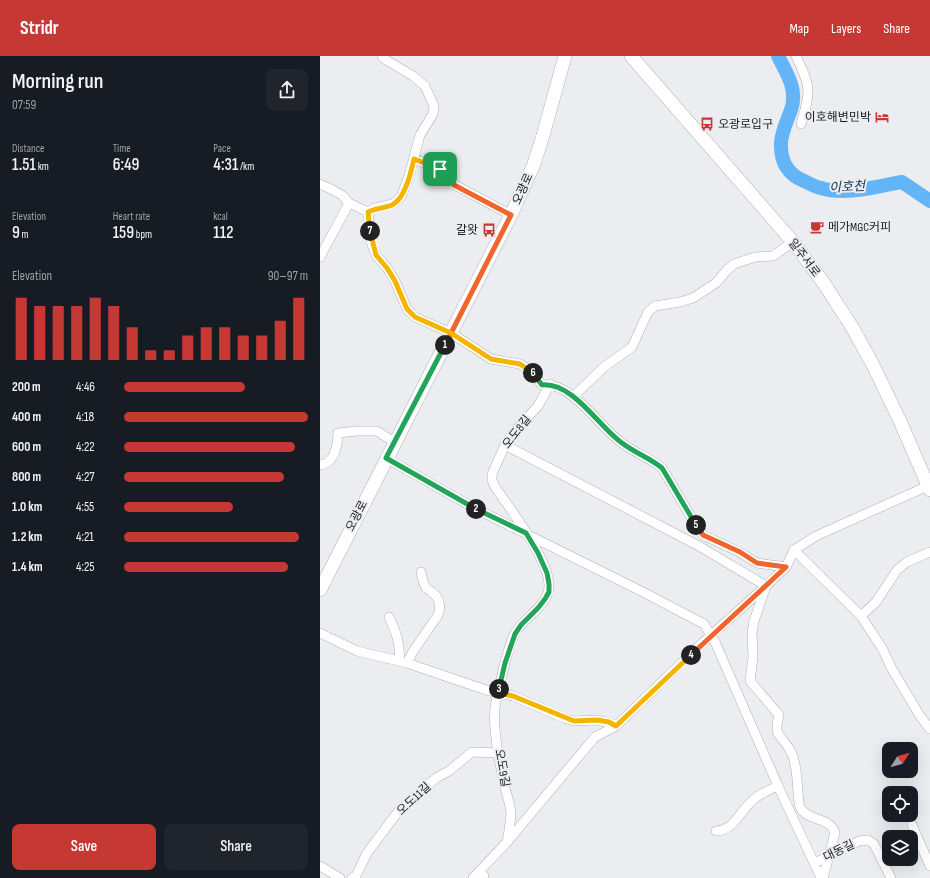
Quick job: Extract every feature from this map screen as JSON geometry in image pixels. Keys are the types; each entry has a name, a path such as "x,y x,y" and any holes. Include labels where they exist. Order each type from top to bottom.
{"main road":[{"name":"오광로","path":"320,590 394,442 511,215 534,164 564,56"},
{"name":"일주서로","path":"631,56 793,242 823,282 863,346 900,421 929,487"}],"street":[{"path":"368,212 375,208 393,204 401,197 409,176 420,135 433,114 434,106 425,86 413,76 382,56"},
{"path":"796,56 807,80 809,93 801,124"},
{"path":"414,159 440,169 447,174 454,185 511,215"},
{"path":"320,184 343,196 349,203 368,212"},
{"path":"320,257 349,203"},
{"path":"368,212 372,242 376,255 387,268 395,281 407,309 415,317 451,333 491,359 520,364 532,372 542,385 550,384 574,396 621,443 638,454 655,462 662,468 703,535 740,552 757,563 786,567"},
{"path":"574,396 604,367 632,347 651,309 659,305 680,302 693,298 716,283 734,264 755,257 773,256 793,242"},
{"name":"오도8길","path":"499,693 505,663 515,634 521,625 538,608 549,592 549,584 547,573 538,553 495,487 492,480 492,474 505,445 512,434 538,406 550,384"},
{"path":"320,465 325,465 335,452 338,442 338,433 377,431 394,442"},
{"path":"505,445 699,546 766,586"},
{"path":"386,458 476,509 704,624 711,636 778,786 822,878"},
{"path":"473,878 484,876 507,842 595,738 616,726 766,586 786,567 794,550 816,536 929,487"},
{"path":"794,550 860,616 882,648 892,669 920,716 930,729"},
{"path":"860,616 876,602 897,570 907,562 930,552"},
{"path":"403,662 412,653 438,615 440,609 440,605 435,594 427,588 421,572"},
{"path":"766,586 754,621 752,632 753,656 750,681 779,715 776,726 777,733 792,753 796,770 801,809 812,817 823,820 834,829 822,878"},
{"path":"390,617 396,630 403,662"},
{"path":"320,633 357,651 403,662 486,690 513,696 574,721 597,720 609,722 616,726"},
{"name":"오도9길","path":"499,693 496,703 498,753 511,813 507,842"},
{"name":"오도11길","path":"352,878 356,876 367,853 400,809 436,778 449,771 472,752 492,754 498,753"},
{"path":"716,831 721,831 732,825 748,804 761,793 778,786"},
{"path":"791,813 800,807"},
{"path":"912,825 930,866"},
{"name":"대동길","path":"814,863 859,841 868,840 874,844 891,878"},
{"path":"320,866 340,878"}],"waterway":[{"name":"이호천","path":"778,56 788,76 793,96 793,103 782,134 781,142 783,161 793,175 817,187 841,191 862,190 902,182 930,201"}],"place":[{"name":"이호해변민박","path":"882,117"},
{"name":"오광로입구","path":"707,124"},
{"name":"메가MGC커피","path":"817,227"},
{"name":"갈왓","path":"489,230"}],"route":[{"path":"440,169 414,159 401,197 393,204 375,208 368,212 369,227 376,255 387,268 395,281 407,309 415,317 451,333 491,359 520,364 532,372 542,385 550,384 574,396 621,443 638,454 655,462 662,468 703,535 740,552 757,563 786,567 699,646 616,726 609,722 597,720 574,721 513,696 499,693 505,663 515,634 521,625 538,608 549,592 547,573 538,553 526,533 476,509 386,458 451,333 511,215 454,185 447,174 440,169"}]}
